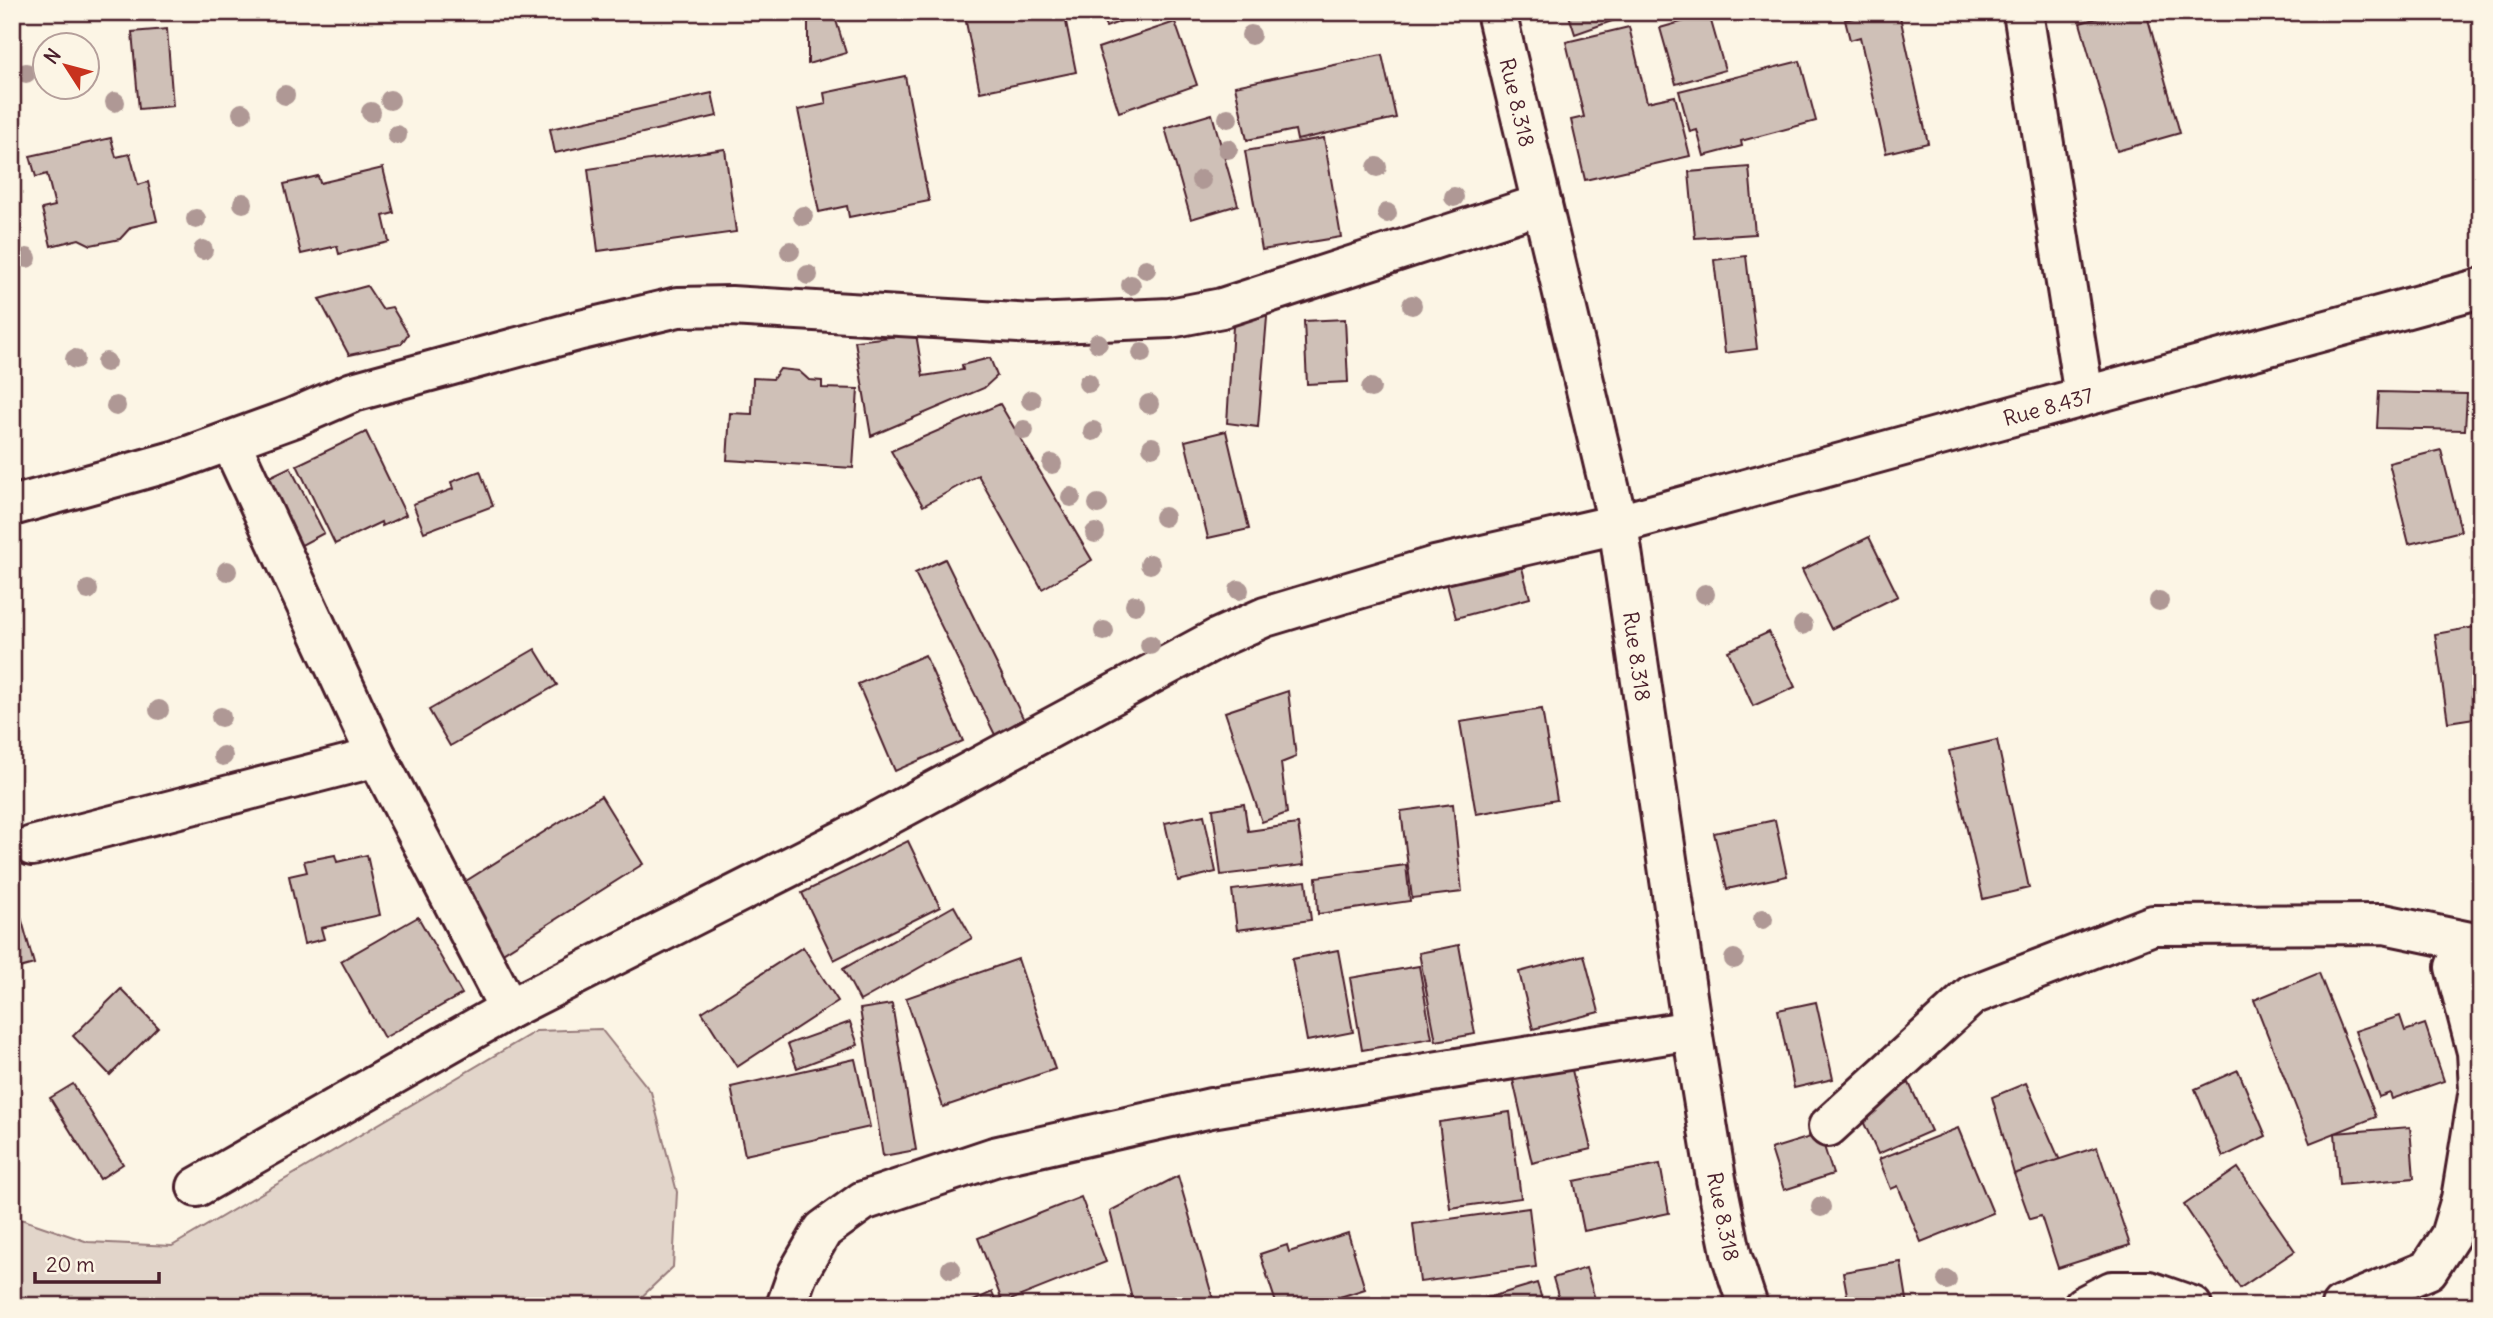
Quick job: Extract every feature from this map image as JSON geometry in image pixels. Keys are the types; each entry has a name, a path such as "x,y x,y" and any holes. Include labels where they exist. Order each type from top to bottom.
{"street":[{"name":"Rue 8.318","path":"1496,12 1618,524 1692,1030 1732,1257 1748,1306"},
{"path":"2023,12 2084,396"},
{"path":"12,506 177,460 293,418 353,392 581,330 678,307 731,306 1033,324 1170,318 1222,308 1542,204"},
{"name":"Rue 8.437","path":"197,1187 509,1009 843,840 1148,675 1265,617 1435,566 1618,524 2481,288"},
{"path":"230,441 377,757 509,1009"},
{"path":"32,846 377,757"},
{"path":"1828,1127 1972,995 2153,925 2384,924 2480,943"},
{"path":"2340,1306 2428,1270 2450,1236 2461,1199 2479,1089 2477,1052 2455,967 2461,953 2480,943"},
{"path":"786,1306 797,1275 823,1230 863,1201 994,1157 1211,1108 1692,1030"},
{"path":"2083,1306 2112,1291 2150,1291 2192,1306"}],"shaded area":[{"path":"601,1029 651,1092 677,1192 673,1267 632,1306 12,1306 12,1216 88,1242 172,1246 536,1031"}],"building":[{"path":"808,12 849,12 835,17 846,53 808,64"},
{"path":"964,12 1064,12 1076,72 980,92"},
{"path":"1100,12 1146,12 1106,27"},
{"path":"1568,12 1625,12 1626,16 1575,34"},
{"path":"1852,12 1899,12 1928,143 1886,153 1860,37 1850,40 1845,20 1853,18"},
{"path":"2119,12 2146,12 2180,133 2117,151 2080,23"},
{"path":"1709,14 1725,70 1676,84 1660,28"},
{"path":"1175,22 1197,85 1119,112 1098,48"},
{"path":"1629,27 1647,102 1675,96 1690,156 1585,180 1571,120 1584,117 1566,42"},
{"path":"167,29 173,106 139,109 132,32"},
{"path":"1382,55 1396,118 1297,140 1295,130 1247,140 1235,86"},
{"path":"1800,61 1816,121 1741,141 1742,146 1704,156 1697,130 1690,132 1679,91"},
{"path":"905,76 929,201 849,217 847,206 819,212 798,110 826,104 824,93"},
{"path":"712,93 717,116 555,153 550,129"},
{"path":"1212,114 1238,205 1191,219 1165,128"},
{"path":"111,138 116,157 130,154 138,185 148,182 157,221 131,227 120,239 91,245 79,239 51,246 42,209 55,206 47,174 36,177 30,156"},
{"path":"1324,138 1341,237 1262,250 1245,151"},
{"path":"725,149 736,232 598,251 588,169"},
{"path":"1749,167 1755,234 1695,238 1689,172"},
{"path":"383,168 394,213 383,216 389,242 339,254 337,246 301,254 284,184 318,176 320,183"},
{"path":"1746,256 1757,349 1725,353 1714,260"},
{"path":"367,286 382,309 392,307 408,334 401,344 349,355 319,299"},
{"path":"1268,305 1258,427 1227,423 1234,310"},
{"path":"1345,319 1348,382 1307,384 1304,321"},
{"path":"916,334 923,376 963,370 962,365 990,358 997,376 984,388 871,436 855,341"},
{"path":"780,369 799,371 809,380 822,381 822,388 858,389 853,468 727,460 730,413 752,414 753,378 773,379"},
{"path":"2379,392 2467,394 2465,430 2377,428"},
{"path":"1000,404 1092,560 1042,589 978,475 923,506 891,451"},
{"path":"1226,431 1249,529 1208,538 1185,441"},
{"path":"366,432 406,515 382,526 381,522 335,544 297,465"},
{"path":"2441,450 2461,531 2409,544 2389,463"},
{"path":"290,467 324,533 298,547 263,480"},
{"path":"480,471 493,506 424,532 413,504 453,489 451,482"},
{"path":"1869,537 1898,596 1831,629 1802,570"},
{"path":"1517,549 1530,598 1456,618 1443,569"},
{"path":"945,559 1029,730 1000,745 915,573"},
{"path":"2481,626 2481,717 2448,722 2435,634"},
{"path":"1769,632 1795,687 1753,706 1728,651"},
{"path":"535,649 557,685 450,746 429,710"},
{"path":"925,655 963,741 895,771 858,684"},
{"path":"1288,691 1296,757 1281,763 1287,813 1262,822 1225,712"},
{"path":"1542,709 1557,800 1476,814 1460,722"},
{"path":"1997,740 2029,888 1983,899 1949,751"},
{"path":"601,796 643,864 501,954 458,886"},
{"path":"1244,804 1248,831 1298,824 1304,865 1221,875 1213,809"},
{"path":"1453,804 1462,892 1412,898 1401,811"},
{"path":"1204,815 1216,872 1178,881 1165,823"},
{"path":"1775,820 1787,876 1727,889 1714,833"},
{"path":"908,841 940,907 834,960 802,893"},
{"path":"335,855 337,862 367,855 380,915 321,928 324,939 304,944 289,876 307,872 304,861"},
{"path":"1406,865 1410,901 1318,914 1316,877"},
{"path":"1306,881 1311,920 1237,930 1232,890"},
{"path":"12,892 34,964 12,970"},
{"path":"954,906 972,938 860,1001 843,969"},
{"path":"418,917 462,994 384,1038 341,961"},
{"path":"1459,945 1475,1034 1436,1041 1419,953"},
{"path":"803,947 838,1001 737,1067 702,1012"},
{"path":"1338,950 1353,1032 1307,1041 1292,959"},
{"path":"1584,955 1599,1012 1533,1029 1519,972"},
{"path":"1018,959 1055,1069 943,1107 906,998"},
{"path":"1419,966 1432,1038 1362,1050 1350,978"},
{"path":"2319,973 2376,1117 2310,1143 2254,1000"},
{"path":"121,989 158,1027 110,1075 73,1036"},
{"path":"1816,1002 1833,1079 1794,1088 1778,1010"},
{"path":"892,1004 916,1150 883,1156 860,1009"},
{"path":"2400,1016 2405,1031 2425,1024 2444,1081 2392,1099 2390,1093 2379,1097 2355,1031"},
{"path":"850,1022 858,1045 797,1068 788,1044"},
{"path":"855,1059 870,1127 745,1155 731,1087"},
{"path":"1571,1066 1591,1149 1532,1163 1513,1080"},
{"path":"2238,1070 2266,1136 2223,1157 2195,1089"},
{"path":"1909,1083 1931,1131 1878,1154 1857,1108"},
{"path":"2026,1083 2065,1172 2014,1174 1992,1097"},
{"path":"73,1084 123,1164 100,1179 50,1098"},
{"path":"1510,1112 1521,1198 1450,1208 1439,1122"},
{"path":"2410,1127 2414,1178 2339,1185 2335,1133"},
{"path":"1958,1128 1993,1213 1921,1242 1898,1186 1891,1189 1879,1159"},
{"path":"1820,1134 1833,1174 1784,1190 1771,1149"},
{"path":"2097,1147 2130,1245 2058,1268 2041,1216 2030,1219 2014,1174"},
{"path":"1660,1164 1669,1213 1584,1231 1574,1181"},
{"path":"2238,1168 2295,1251 2240,1288 2184,1205"},
{"path":"1178,1176 1215,1306 1134,1306 1110,1211"},
{"path":"1081,1197 1106,1262 1003,1303 978,1238"},
{"path":"1529,1208 1536,1267 1420,1282 1413,1224"},
{"path":"1348,1233 1365,1289 1312,1306 1277,1306 1260,1254 1287,1245 1289,1252"},
{"path":"1901,1262 1908,1306 1849,1306 1843,1272"},
{"path":"1586,1268 1597,1306 1561,1306 1553,1278"},
{"path":"1537,1283 1544,1306 1461,1306"},
{"path":"992,1292 998,1306 963,1306"}]}
